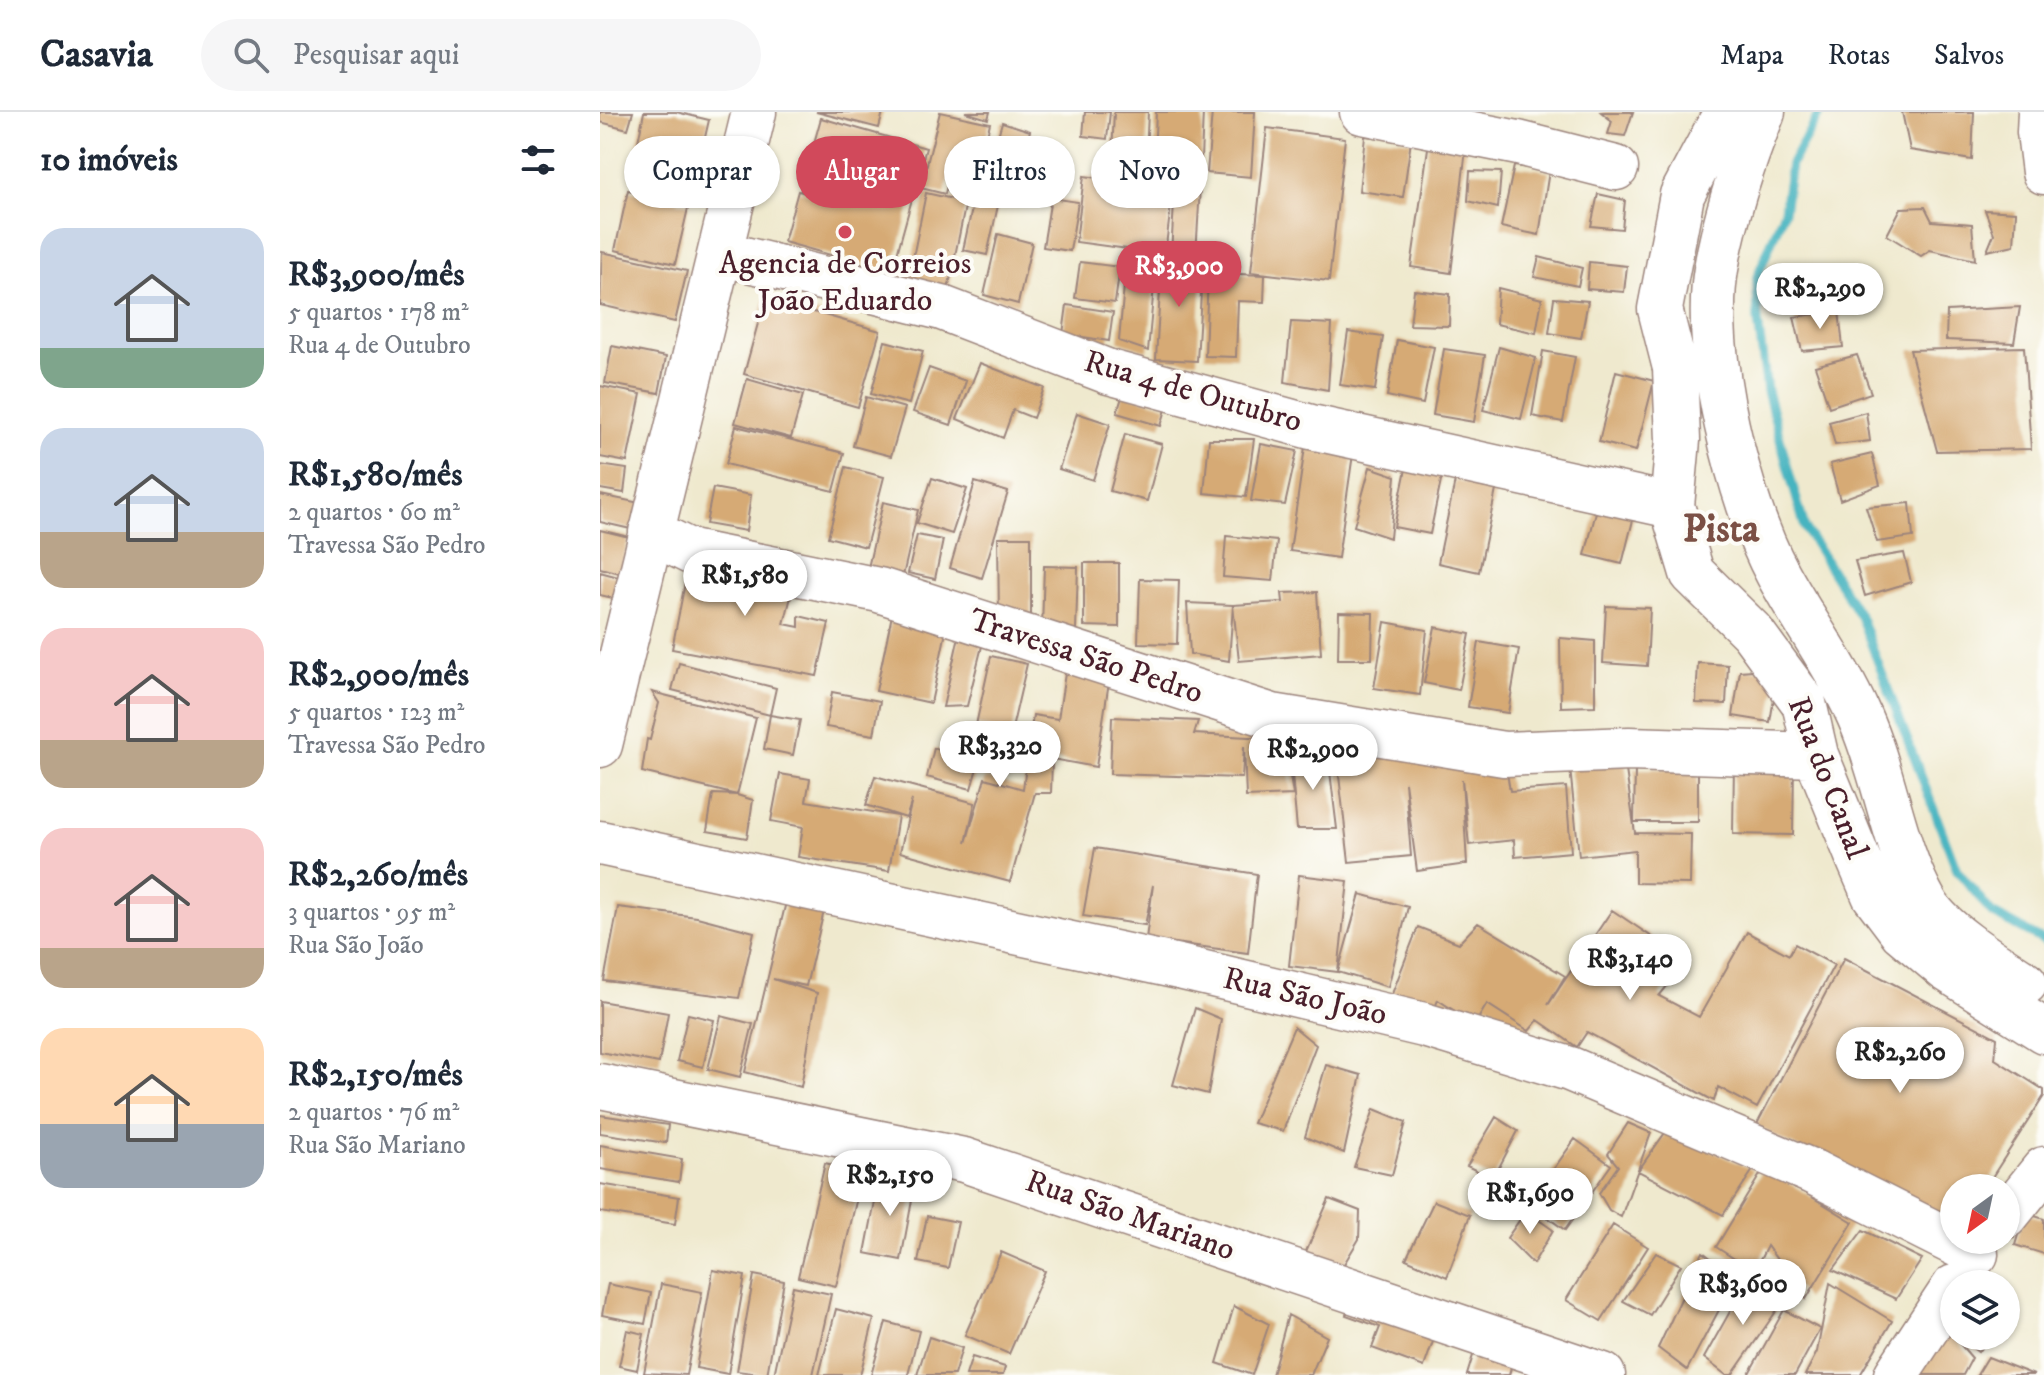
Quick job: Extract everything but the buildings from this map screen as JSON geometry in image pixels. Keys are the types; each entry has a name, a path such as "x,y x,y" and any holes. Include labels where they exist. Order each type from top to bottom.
{"street":[{"path":"600,745 614,624 651,532 754,112"},
{"path":"1362,112 1518,143 1616,168"},
{"name":"Rua do Canal","path":"1726,112 1682,195 1664,270 1660,309 1675,368 1678,440 1672,506 1692,573 1752,632 1804,703 1816,755 1874,895 1902,932 1946,969 2044,1031"},
{"name":"Rua do Canal","path":"1763,112 1734,195 1716,269 1713,321 1727,419 1749,506 1778,574 1842,678 1877,756 1906,855 1927,906 1976,951 2044,995"},
{"path":"2040,112 2044,172"},
{"name":"Rua 4 de Outubro","path":"720,253 942,308 1109,372 1311,427 1672,506"},
{"name":"Travessa São Pedro","path":"651,532 691,552 879,590 1272,716 1504,754 1629,749 1816,755"},
{"name":"Rua São João","path":"600,843 1179,967 1424,1025 1570,1069 1813,1172 1968,1266"},
{"name":"Rua São Mariano","path":"600,1086 964,1160 1603,1375"},
{"path":"2020,1199 2044,1169"},
{"path":"1896,1375 1968,1266"}],"waterway":[{"path":"1820,112 1791,164 1784,211 1757,277 1758,321 1767,391 1805,528 1861,618 1957,870 1992,913 2044,941"}],"place":[{"name":"Agencia de Correios João Eduardo","path":"845,232"}],"district":[{"name":"Pista","path":"1721,530"}]}
